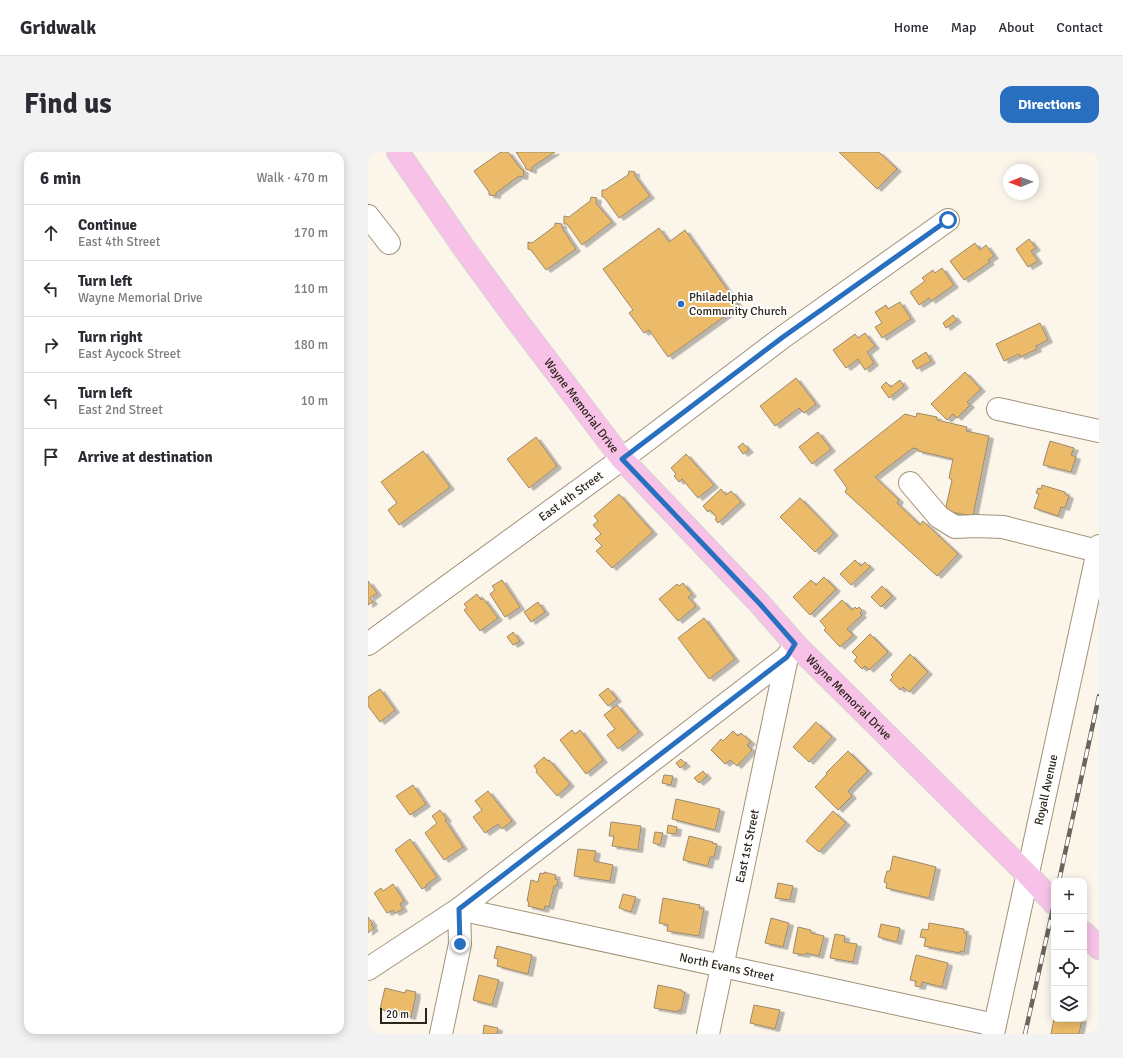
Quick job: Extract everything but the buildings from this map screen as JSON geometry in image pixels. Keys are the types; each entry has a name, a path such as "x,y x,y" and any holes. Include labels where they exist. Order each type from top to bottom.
{"main road":[{"name":"Wayne Memorial Drive","path":"398,152 466,251 622,459 760,604 791,650 1028,875 1051,900"},
{"path":"1087,936 1099,948"}],"street":[{"path":"368,216 388,243"},
{"name":"East 4th Street","path":"368,644 622,459 783,337 948,220"},
{"path":"998,409 1099,431"},
{"path":"910,483 939,517 955,527 1003,527 1098,549"},
{"name":"Royall Avenue","path":"994,1030 1098,549"},
{"path":"368,969 459,909 791,650"},
{"name":"East 1st Street","path":"708,1034 791,650"},
{"path":"441,1034 460,944 459,909"},
{"name":"North Evans Street","path":"459,909 722,966 994,1030"}],"railway":[{"path":"1060,878 1099,696"},
{"path":"1025,1034 1052,914"}],"place":[{"name":"Philadelphia Community Church","path":"681,304"}],"route":[{"path":"460,944 459,909 787,657 795,644 760,604 622,459 783,337 948,220"}]}
